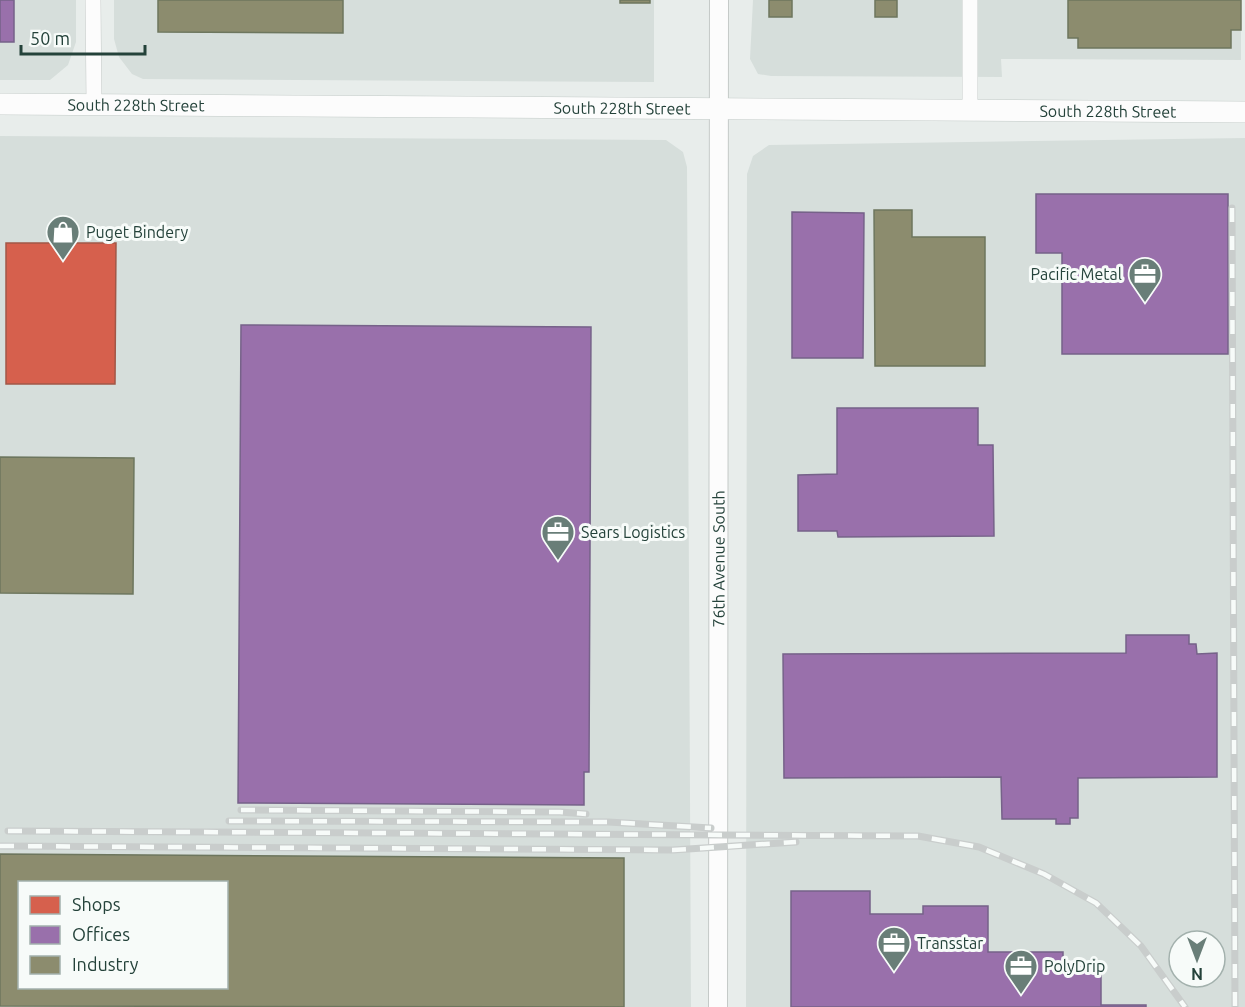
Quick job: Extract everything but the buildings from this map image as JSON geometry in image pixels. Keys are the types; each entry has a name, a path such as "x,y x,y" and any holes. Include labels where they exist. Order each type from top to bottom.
{"main road":[{"name":"South 228th Street","path":"0,104 1236,112"}],"street":[{"path":"93,0 94,104"},
{"name":"76th Avenue South","path":"718,1007 717,109 719,0"},
{"path":"970,0 970,110"}],"shaded area":[{"path":"0,0 76,0 76,42 68,65 50,80 0,80"},
{"path":"114,0 654,0 654,82 143,79 132,74 119,57 114,39"},
{"path":"753,0 1241,0 1241,60 1001,59 1002,77 771,76 758,74 750,59"},
{"path":"0,136 666,140 683,152 687,167 691,1007 0,1007"},
{"path":"1245,138 1245,1007 746,1007 747,174 753,156 769,145"}],"railway":[{"path":"1232,208 1235,1007"},
{"path":"241,810 586,814"},
{"path":"229,821 608,822 711,828"},
{"path":"8,831 918,836 979,847 1044,874 1096,903 1141,946 1185,1007"},
{"path":"0,846 673,850 796,842"}],"place":[{"name":"Puget Bindery","path":"63,261"},
{"name":"Pacific Metal","path":"1145,303"},
{"name":"Sears Logistics","path":"558,561"},
{"name":"Transstar","path":"894,972"},
{"name":"PolyDrip","path":"1021,995"}]}
